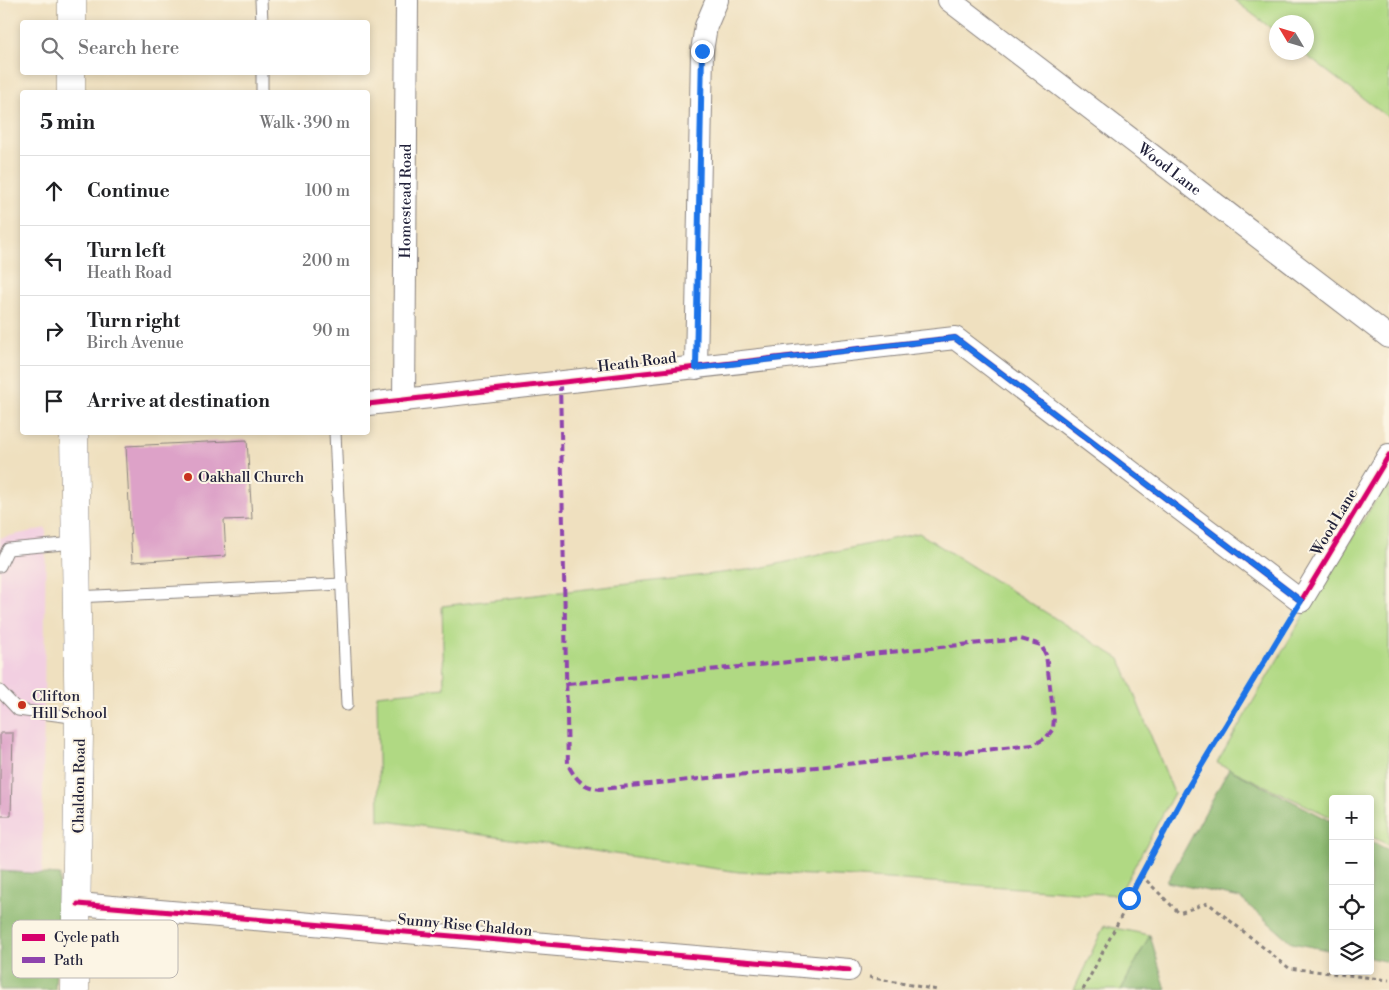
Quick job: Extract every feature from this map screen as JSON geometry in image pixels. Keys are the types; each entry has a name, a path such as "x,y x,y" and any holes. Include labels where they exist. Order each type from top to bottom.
{"main road":[{"path":"72,0 72,20"},
{"path":"71,75 71,90"},
{"name":"Chaldon Road","path":"74,435 79,718 77,920"}],"street":[{"name":"Homestead Road","path":"404,401 407,0"},
{"path":"696,368 702,51 706,26 718,0"},
{"name":"Wood Lane","path":"949,0 1389,337"},
{"name":"Heath Road","path":"370,404 955,338 1301,601"},
{"name":"Wood Lane","path":"1301,601 1389,455"},
{"name":"Sunny Rise Chaldon","path":"78,904 849,970"}],"lane":[{"path":"261,0 262,20"},
{"path":"262,75 262,90"},
{"path":"335,435 347,705"},
{"path":"0,566 8,549 75,543"},
{"path":"76,597 342,584"},
{"path":"0,691 18,710 79,718"}],"path":[{"path":"1083,990 1186,791 1301,601"},
{"path":"1141,875 1179,914 1208,903 1218,909 1244,934 1289,968 1389,980"},
{"path":"849,970 869,977 937,990"}],"shaded area":[{"name":"Clifton Hill School","path":"46,528 42,873 0,871 0,538"}],"green space":[{"path":"1234,0 1389,0 1389,118 1312,60 1314,60 1314,15 1269,15 1269,27"},
{"path":"1389,479 1389,845 1374,838 1374,795 1329,795 1329,816 1217,763 1302,618"},
{"path":"919,533 1120,659 1174,793 1119,895 859,877 739,872 379,820 377,695 444,688 442,606 755,569"},
{"path":"1229,769 1329,820 1329,950 1292,943 1240,898 1167,882"},
{"path":"1374,843 1389,850 1389,962 1374,959"},
{"path":"0,871 60,875 58,920 12,920 12,978 56,978 55,990 0,990"},
{"path":"1104,926 1150,935 1121,990 1074,990"},
{"path":"1150,935 1166,990 1121,990"}],"building":[{"name":"Oakhall Church","path":"247,440 252,519 224,520 226,556 132,562 126,446"},
{"path":"0,733 13,733 11,816 0,816"}],"marked path":[{"path":"560,383 568,765 574,775 585,785 600,789 1033,745 1046,738 1053,729 1054,718 1046,655 1041,645 1021,639 567,684"}],"cycle path":[{"path":"370,404 955,338 1301,601 1389,455"},
{"path":"78,904 849,970"}],"place":[{"name":"Oakhall Church","path":"188,477"},
{"name":"Clifton Hill School","path":"22,705"}],"route":[{"path":"702,51 696,368 955,338 1301,601 1186,791 1129,898"}]}
